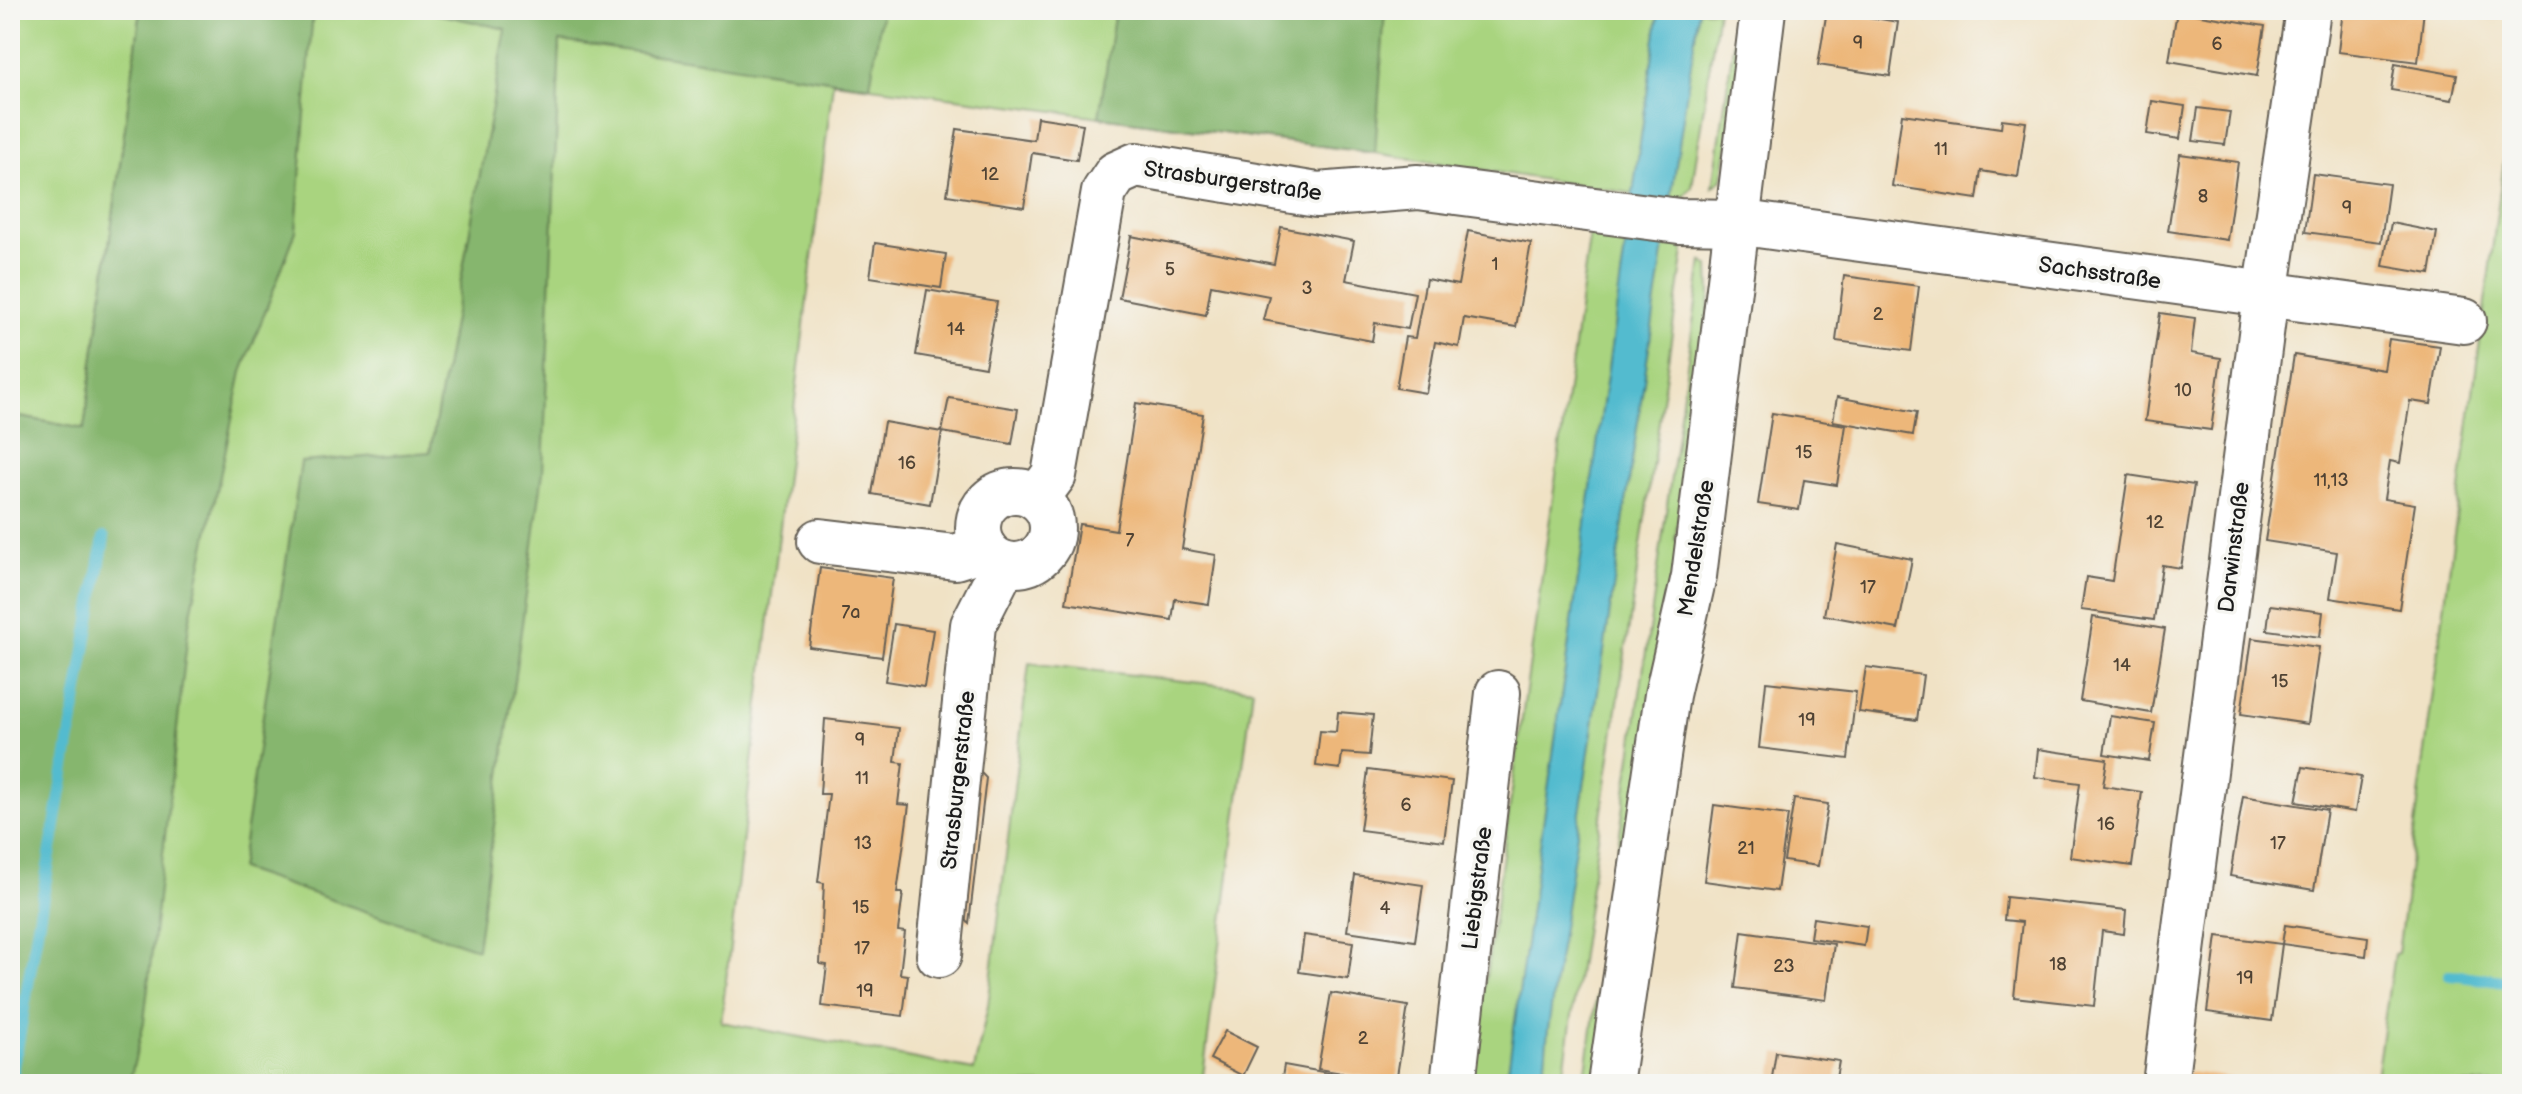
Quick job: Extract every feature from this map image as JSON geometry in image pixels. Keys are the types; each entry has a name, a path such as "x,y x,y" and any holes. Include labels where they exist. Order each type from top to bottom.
{"street":[{"name":"Mendelstraße","path":"1610,1084 1667,695 1694,576 1763,10"},
{"name":"Darwinstraße","path":"2165,1084 2266,295 2308,10"},
{"name":"Strasburgerstraße","path":"939,955 973,625 994,556 978,524 989,501 1012,491 1037,498 1054,475 1104,192 1116,174 1136,165 1317,195 1418,187 1679,221 1736,222"},
{"name":"Sachsstraße","path":"1736,222 2464,321"},
{"path":"820,541 955,557 994,556 1029,562 1048,545 1051,520 1037,498"},
{"name":"Liebigstraße","path":"1453,1084 1498,693"}],"green space":[{"path":"10,10 141,10 84,429 10,415"},
{"path":"141,10 313,10 296,231 242,372 189,623 144,1022 129,1084 10,1084 10,415 84,429"},
{"path":"237,10 1718,10 1692,187 1681,201 1375,153 833,82 721,1022 974,1070 988,1006 1029,663 1253,689 1202,1084 48,1084"},
{"path":"419,10 882,10 870,86 560,41 543,472 477,949 240,869 301,462 430,452 506,29"},
{"path":"1115,10 1385,10 1375,153 1099,117"},
{"path":"1738,10 1752,10 1722,179 1713,187"},
{"path":"2512,101 2512,1084 2375,1084 2394,954 2398,953"},
{"path":"1591,224 1677,238 1684,251 1562,1084 1471,1084"},
{"path":"1702,261 1709,266 1710,296 1675,540 1686,543 1680,591 1668,589 1597,1084 1584,1084"}],"water":[{"path":"1659,10 1699,10 1548,1029 1543,1084 1506,1084"}],"building":[{"path":"1827,10 1898,22 1890,76 1818,65"},
{"path":"1871,10 1926,10 1924,20"},
{"path":"2343,10 2424,10 2418,62 2338,52"},
{"path":"2177,11 2265,26 2257,76 2169,61"},
{"path":"2395,64 2457,75 2452,100 2391,90"},
{"path":"2152,101 2185,106 2180,139 2147,134"},
{"path":"2198,108 2230,112 2225,145 2193,141"},
{"path":"1902,114 2001,128 2002,119 2026,122 2018,177 1981,171 1977,199 1892,186"},
{"path":"1037,117 1083,124 1077,160 1032,153 1024,207 947,195 957,129 1034,140"},
{"path":"2180,154 2238,162 2227,240 2168,231"},
{"path":"2313,174 2389,184 2381,242 2305,232"},
{"path":"2391,223 2437,232 2430,274 2383,266"},
{"path":"1281,227 1354,241 1346,280 1415,293 1408,329 1375,323 1372,341 1263,320 1269,296 1211,285 1206,315 1119,298 1131,236 1274,264"},
{"path":"1468,231 1531,243 1516,327 1464,318 1459,347 1435,342 1426,393 1396,388 1405,337 1415,338 1426,279 1458,285"},
{"path":"875,243 946,254 941,288 870,277"},
{"path":"1844,276 1919,286 1911,351 1836,341"},
{"path":"927,290 997,302 985,367 916,355"},
{"path":"2160,313 2195,318 2191,353 2221,358 2211,430 2145,421"},
{"path":"2389,339 2440,346 2431,404 2410,401 2400,463 2390,461 2384,499 2415,504 2399,609 2330,598 2337,552 2265,541 2294,355 2384,370"},
{"path":"1837,397 1917,412 1913,435 1833,421"},
{"path":"949,398 1018,409 1012,444 942,432"},
{"path":"1136,403 1203,414 1182,549 1216,555 1209,604 1175,599 1172,620 1066,603 1079,524 1116,530"},
{"path":"1772,413 1846,425 1837,485 1804,480 1799,510 1758,504"},
{"path":"884,422 942,432 930,504 872,494"},
{"path":"2128,475 2194,485 2181,568 2162,565 2154,620 2081,610 2086,577 2112,581"},
{"path":"1837,544 1912,559 1898,629 1824,615"},
{"path":"820,568 893,578 882,657 809,647"},
{"path":"2270,605 2323,612 2320,637 2267,630"},
{"path":"2093,617 2165,629 2151,713 2080,701"},
{"path":"894,624 933,630 924,687 885,681"},
{"path":"2252,638 2319,647 2308,724 2241,714"},
{"path":"1866,667 1923,675 1917,720 1859,712"},
{"path":"1766,682 1856,692 1848,759 1759,748"},
{"path":"1338,712 1373,715 1369,755 1342,753 1340,769 1316,766 1320,731 1336,732"},
{"path":"2110,716 2155,723 2149,761 2104,754"},
{"path":"825,719 899,728 895,762 903,763 898,804 909,805 897,893 903,893 898,931 905,932 900,974 908,975 903,1016 822,1006 827,965 820,964 824,883 818,882 829,794 820,794"},
{"path":"2038,749 2107,759 2103,786 2142,792 2132,866 2070,857 2080,783 2035,777"},
{"path":"964,755 986,778 969,923 947,903"},
{"path":"2303,767 2361,777 2355,812 2296,802"},
{"path":"1368,770 1452,781 1444,841 1360,830"},
{"path":"2243,796 2327,810 2314,890 2230,876"},
{"path":"1794,799 1828,804 1818,866 1784,861"},
{"path":"1714,805 1788,815 1777,891 1704,881"},
{"path":"1355,875 1423,885 1415,941 1347,931"},
{"path":"2006,897 2126,910 2124,934 2102,931 2094,1006 2014,997 2022,922 2004,920"},
{"path":"1813,918 1867,926 1864,946 1810,938"},
{"path":"2285,925 2368,937 2366,956 2282,944"},
{"path":"1742,931 1834,944 1826,1000 1735,988"},
{"path":"1304,935 1353,942 1348,979 1299,972"},
{"path":"2217,936 2282,944 2272,1021 2207,1012"},
{"path":"1331,993 1408,1006 1396,1082 1318,1069"},
{"path":"1225,1031 1257,1047 1243,1076 1210,1059"},
{"path":"1776,1052 1839,1061 1835,1084 1771,1084"},
{"path":"1284,1065 1356,1078 1355,1084 1281,1084"},
{"path":"2188,1072 2248,1080 2247,1084 2187,1084"}],"waterway":[{"path":"11,1084 104,538"},
{"path":"2450,975 2512,982"}]}
